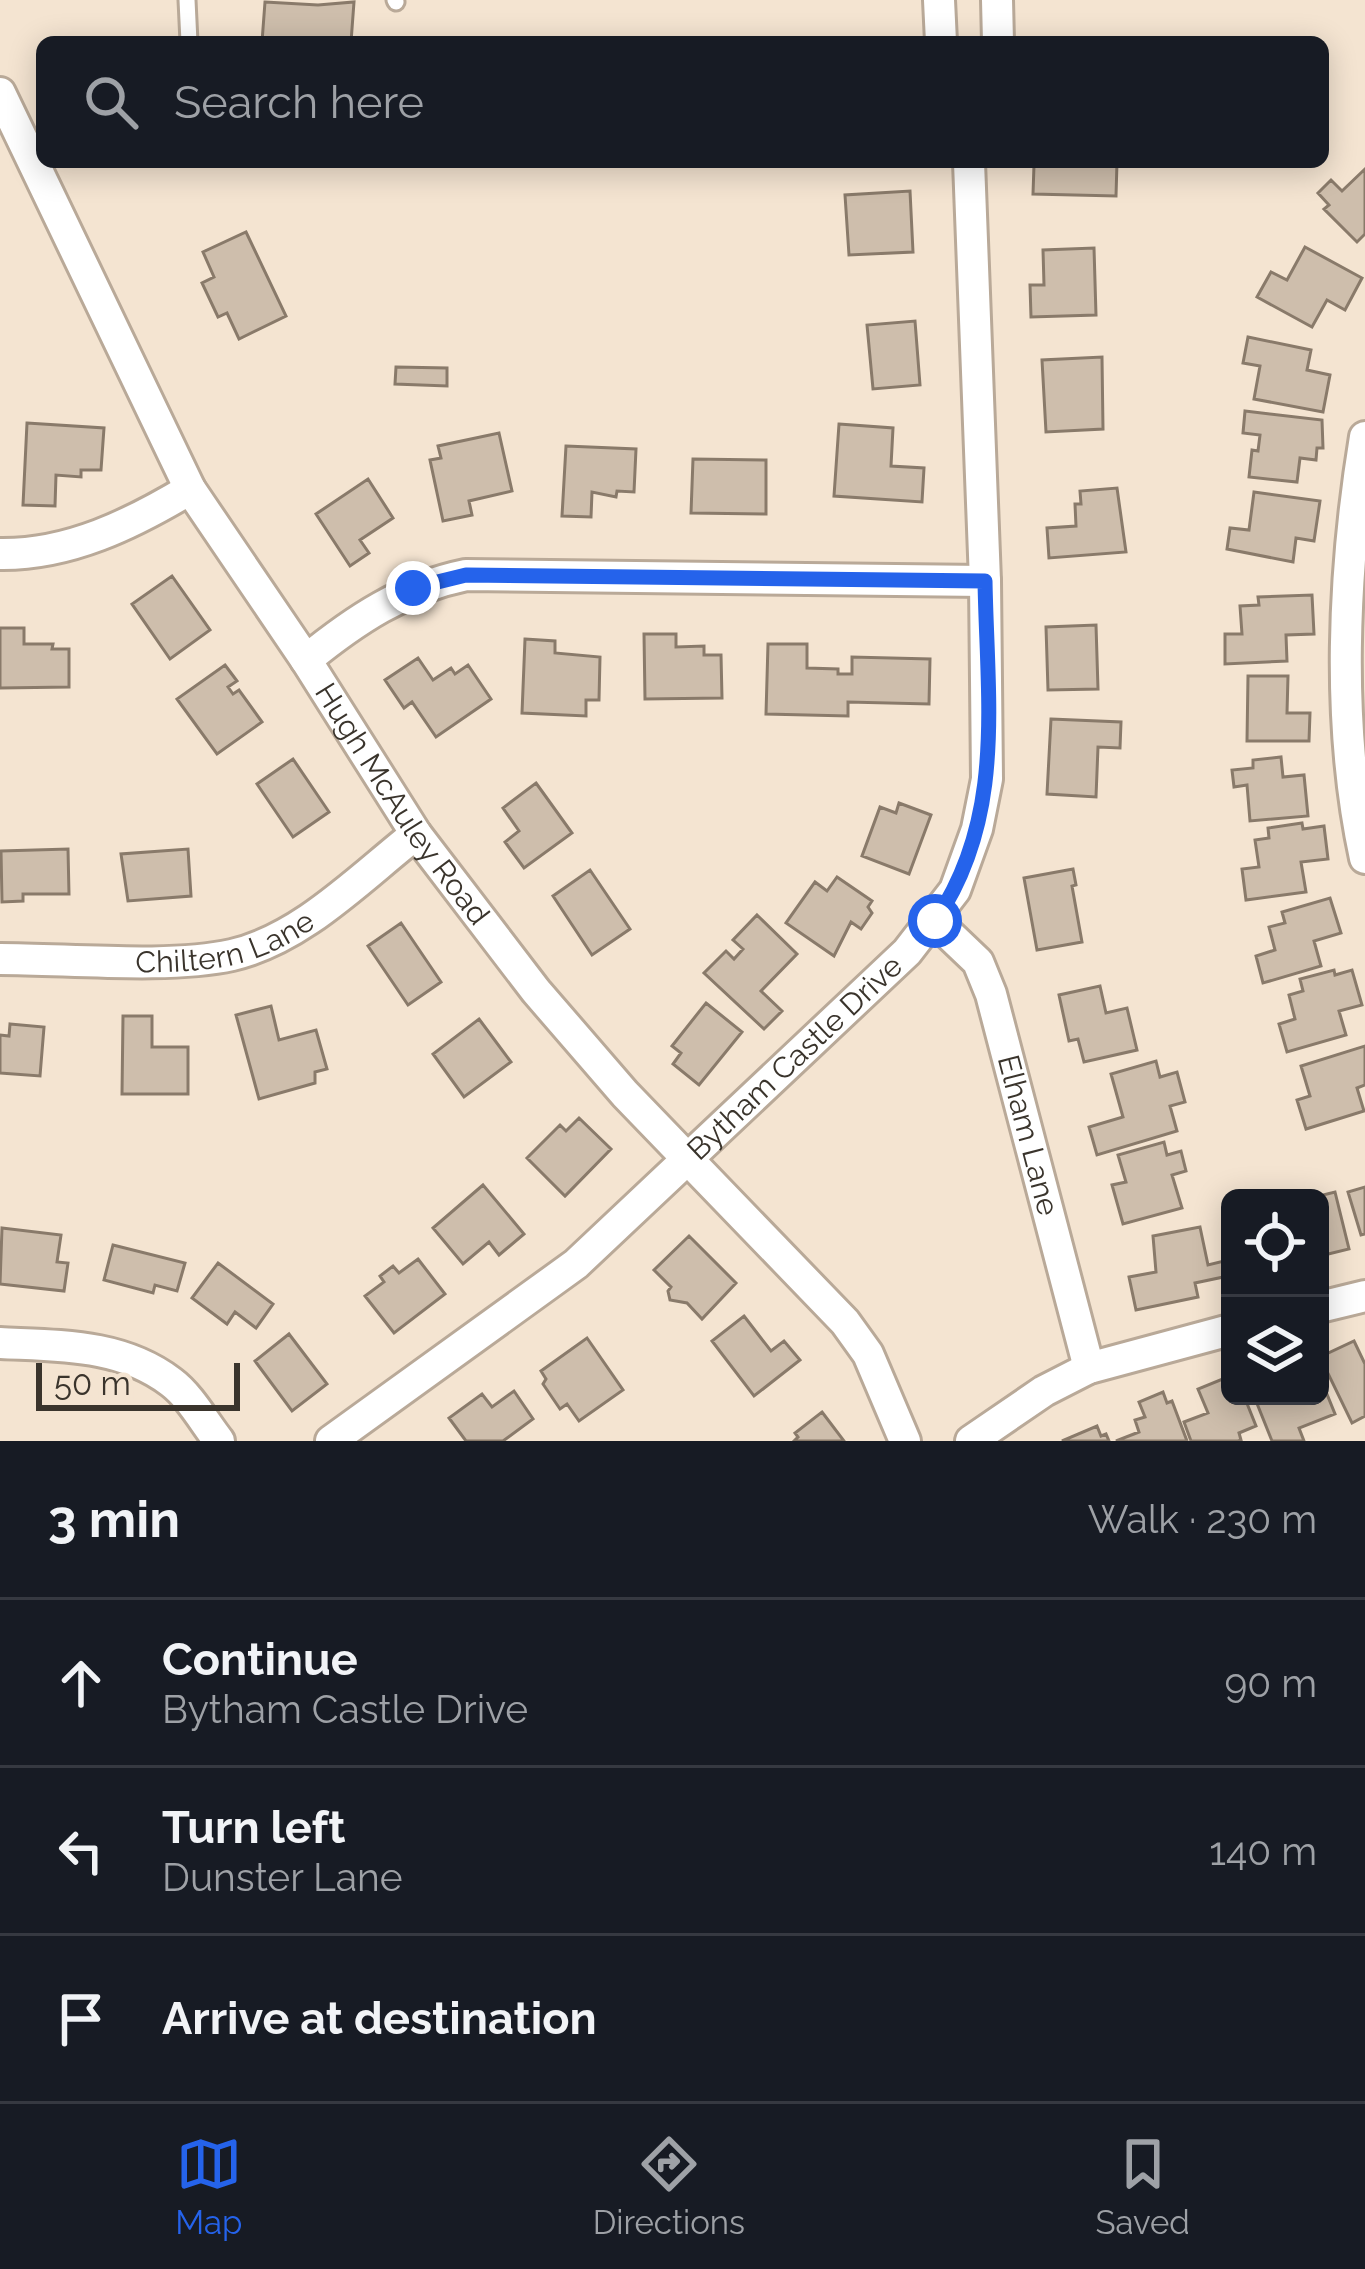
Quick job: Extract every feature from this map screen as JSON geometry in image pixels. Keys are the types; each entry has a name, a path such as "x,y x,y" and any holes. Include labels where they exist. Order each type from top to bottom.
{"street":[{"path":"939,0 941,36"},
{"path":"997,0 998,36"},
{"name":"Hugh McAuley Road","path":"0,93 190,489 416,834 536,992 625,1094 845,1322 868,1354 905,1441"},
{"name":"Bytham Castle Drive","path":"331,1441 576,1264 907,952 956,890 986,799 985,581 970,168"},
{"path":"1365,437 1350,550 1358,598 1347,700 1351,770 1365,858"},
{"path":"0,554 46,553 66,547 149,514 190,489"},
{"path":"306,660 388,601 413,588 466,575 985,581"},
{"name":"Chiltern Lane","path":"0,959 191,960 235,954 301,924 416,834"},
{"name":"Elham Lane","path":"935,921 978,962 991,994 1089,1368"},
{"path":"1329,1305 1365,1296"},
{"path":"971,1441 1044,1391 1089,1368 1221,1332"},
{"path":"0,1343 66,1346 131,1358 175,1384 219,1441"}],"lane":[{"path":"187,0 189,36"}],"building":[{"path":"265,2 354,2 351,36 262,36"},
{"path":"1034,168 1117,168 1116,196 1033,194"},
{"path":"1365,169 1365,234 1357,242 1324,209 1329,205 1318,193 1331,180 1342,191"},
{"path":"910,191 913,252 849,255 845,195"},
{"path":"246,232 286,316 239,339 227,313 218,317 202,283 214,277 203,252"},
{"path":"1305,247 1362,278 1345,310 1327,300 1312,327 1257,297 1271,272 1287,280"},
{"path":"1094,248 1096,315 1031,317 1030,285 1044,285 1043,250"},
{"path":"915,321 920,385 873,389 867,325"},
{"path":"1248,337 1311,350 1307,370 1330,375 1323,412 1254,399 1260,366 1243,363"},
{"path":"1102,357 1103,429 1046,432 1042,360"},
{"path":"396,367 447,368 447,386 395,384"},
{"path":"1245,411 1322,420 1323,448 1317,448 1316,460 1300,458 1297,482 1249,477 1252,450 1258,451 1260,435 1243,433"},
{"path":"27,423 104,428 101,470 81,470 81,477 56,475 55,506 23,505"},
{"path":"839,424 893,428 891,466 924,468 922,502 834,496"},
{"path":"499,433 512,491 469,501 472,515 443,521 430,460 441,458 438,446"},
{"path":"566,446 636,449 634,492 617,491 616,497 592,492 591,517 562,516"},
{"path":"693,459 766,460 766,514 691,513"},
{"path":"368,479 393,518 360,540 369,553 350,566 316,514"},
{"path":"1117,488 1126,552 1049,558 1047,528 1076,526 1080,491"},
{"path":"1254,492 1320,501 1314,541 1296,538 1293,562 1227,549 1230,528 1249,530"},
{"path":"172,576 210,630 170,659 132,604"},
{"path":"1312,595 1314,634 1286,635 1287,661 1225,664 1225,634 1242,634 1240,606 1259,605 1258,597"},
{"path":"1096,625 1098,689 1048,690 1046,627"},
{"path":"0,628 24,628 24,644 69,649 69,687 0,688"},
{"path":"644,634 676,634 676,647 704,646 704,655 721,655 722,698 645,699"},
{"path":"525,639 555,641 555,653 600,657 599,700 586,700 586,716 522,713"},
{"path":"768,644 807,644 807,668 838,669 838,674 852,674 852,657 930,659 929,704 848,702 848,716 766,714"},
{"path":"418,658 433,680 451,668 455,674 468,665 491,699 436,737 412,702 404,708 385,680"},
{"path":"225,665 237,681 228,687 233,694 239,690 262,722 217,754 177,699"},
{"path":"1248,676 1288,676 1287,713 1310,713 1309,741 1247,741"},
{"path":"1051,719 1121,722 1120,748 1098,747 1096,797 1047,794"},
{"path":"1281,757 1283,777 1304,775 1308,816 1250,821 1247,785 1234,787 1232,770 1253,768 1253,760"},
{"path":"293,759 329,812 293,837 257,784"},
{"path":"536,783 572,833 524,868 505,842 519,831 503,808"},
{"path":"899,803 931,815 909,874 862,856 880,807 896,813"},
{"path":"1302,823 1303,829 1324,826 1328,859 1301,862 1306,892 1246,900 1242,869 1259,867 1255,840 1269,838 1268,828"},
{"path":"68,849 69,894 23,894 23,901 2,902 1,851"},
{"path":"188,849 191,896 128,901 121,854"},
{"path":"1073,869 1082,942 1037,950 1024,878"},
{"path":"590,870 630,929 592,955 553,896"},
{"path":"837,877 872,901 868,907 872,913 861,929 851,922 834,956 786,923 815,882 827,891"},
{"path":"1330,898 1341,933 1314,941 1321,966 1263,983 1256,956 1275,950 1269,927 1285,923 1282,912"},
{"path":"757,915 797,954 761,991 782,1011 764,1029 704,973 726,951 734,959 743,949 733,940"},
{"path":"401,923 441,982 408,1005 368,946"},
{"path":"1334,970 1335,975 1352,970 1362,1005 1339,1011 1346,1035 1287,1052 1279,1024 1295,1019 1289,995 1303,991 1300,979"},
{"path":"1100,986 1106,1013 1127,1008 1137,1050 1084,1062 1078,1039 1069,1041 1059,995"},
{"path":"706,1003 742,1032 699,1085 673,1064 681,1053 672,1046"},
{"path":"271,1006 279,1040 316,1030 327,1069 315,1072 315,1083 259,1099 236,1015"},
{"path":"123,1016 152,1016 152,1047 188,1047 188,1094 122,1094"},
{"path":"479,1019 511,1062 464,1097 433,1054"},
{"path":"10,1024 44,1027 40,1076 0,1073 0,1035 9,1036"},
{"path":"1365,1046 1365,1085 1357,1088 1364,1111 1306,1129 1297,1100 1310,1096 1301,1066"},
{"path":"1156,1061 1160,1077 1177,1072 1185,1102 1170,1106 1177,1131 1097,1155 1089,1127 1123,1117 1111,1074"},
{"path":"579,1118 611,1149 565,1196 527,1158 560,1125 566,1131"},
{"path":"1164,1142 1167,1155 1181,1151 1186,1171 1172,1175 1182,1208 1123,1224 1112,1185 1126,1182 1118,1155"},
{"path":"483,1185 524,1234 499,1255 489,1242 463,1264 433,1228"},
{"path":"1365,1187 1365,1234 1361,1235 1348,1192"},
{"path":"1335,1192 1349,1249 1329,1254 1329,1194"},
{"path":"1200,1227 1208,1265 1221,1262 1221,1277 1195,1283 1198,1297 1136,1310 1129,1277 1156,1272 1153,1236"},
{"path":"2,1228 61,1235 57,1262 68,1263 64,1291 0,1284"},
{"path":"689,1236 736,1283 702,1319 687,1303 670,1300 671,1287 654,1270"},
{"path":"113,1245 185,1263 177,1291 155,1285 153,1293 104,1280"},
{"path":"418,1259 445,1294 394,1333 365,1296 384,1282 380,1276 393,1266 399,1273"},
{"path":"218,1263 273,1304 256,1328 235,1312 227,1324 192,1298"},
{"path":"744,1316 771,1351 784,1341 800,1360 754,1396 712,1341"},
{"path":"289,1334 327,1384 292,1411 255,1361"},
{"path":"587,1338 623,1390 579,1421 567,1404 560,1409 543,1384 546,1379 541,1371"},
{"path":"1354,1341 1365,1364 1365,1416 1352,1423 1329,1376 1329,1353"},
{"path":"1221,1380 1221,1405 1248,1405 1256,1426 1239,1433 1238,1441 1191,1441 1184,1422 1208,1413 1198,1389"},
{"path":"514,1391 533,1419 503,1441 466,1441 449,1418 482,1394 492,1407"},
{"path":"1163,1392 1167,1403 1172,1401 1187,1441 1116,1441 1139,1432 1135,1420 1145,1417 1139,1402"},
{"path":"1329,1399 1335,1414 1299,1428 1304,1441 1272,1441 1258,1405 1329,1405"},
{"path":"822,1412 844,1441 794,1441 795,1433"},
{"path":"1097,1426 1109,1441 1062,1441"}],"route":[{"path":"413,588 466,575 985,581 986,799 956,890 935,921"}]}
